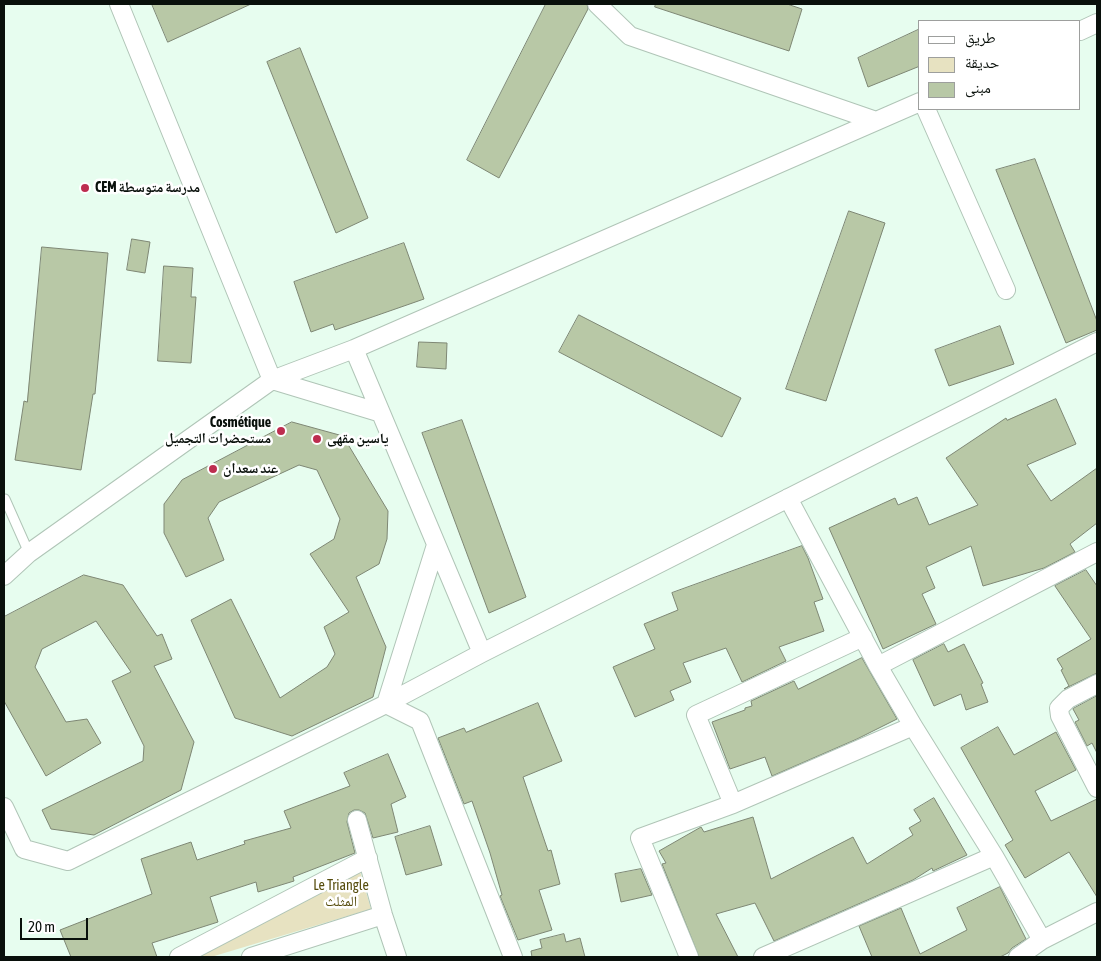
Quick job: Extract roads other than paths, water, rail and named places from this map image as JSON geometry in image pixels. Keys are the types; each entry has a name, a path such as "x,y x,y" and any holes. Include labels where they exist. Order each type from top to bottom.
{"street":[{"path":"119,4 272,380"},
{"path":"597,4 630,36 876,121"},
{"path":"1081,31 1097,23"},
{"path":"4,576 30,553 272,380 354,349 918,103"},
{"path":"926,110 1006,290"},
{"path":"4,807 24,849 68,862 386,704 482,653 1097,342"},
{"path":"354,349 482,653"},
{"path":"272,380 381,413"},
{"path":"788,498 878,666 994,856 1042,940"},
{"path":"386,704 436,545"},
{"path":"878,666 1097,552"},
{"path":"733,804 696,715 863,637"},
{"path":"1097,684 1068,699 1059,708 1060,716 1092,768 1097,788"},
{"path":"386,704 420,721 514,957"},
{"path":"688,957 640,838 733,804 913,726"},
{"path":"358,820 383,915 397,957"},
{"path":"763,957 994,856"},
{"path":"179,957 368,858"},
{"path":"1018,957 1042,940 1097,912"},
{"path":"251,957 383,915"}],"lane":[{"path":"5,499 30,553"}],"place":[{"name":"CEM مدرسة متوسطة","path":"85,188"},
{"name":"Cosmétique مستحضرات التجميل","path":"281,431"},
{"name":"ياسين مقهى","path":"317,439"},
{"name":"عند سعدان","path":"213,469"}],"park label":[{"name":"Le Triangle المثلث","path":"341,894"}]}
